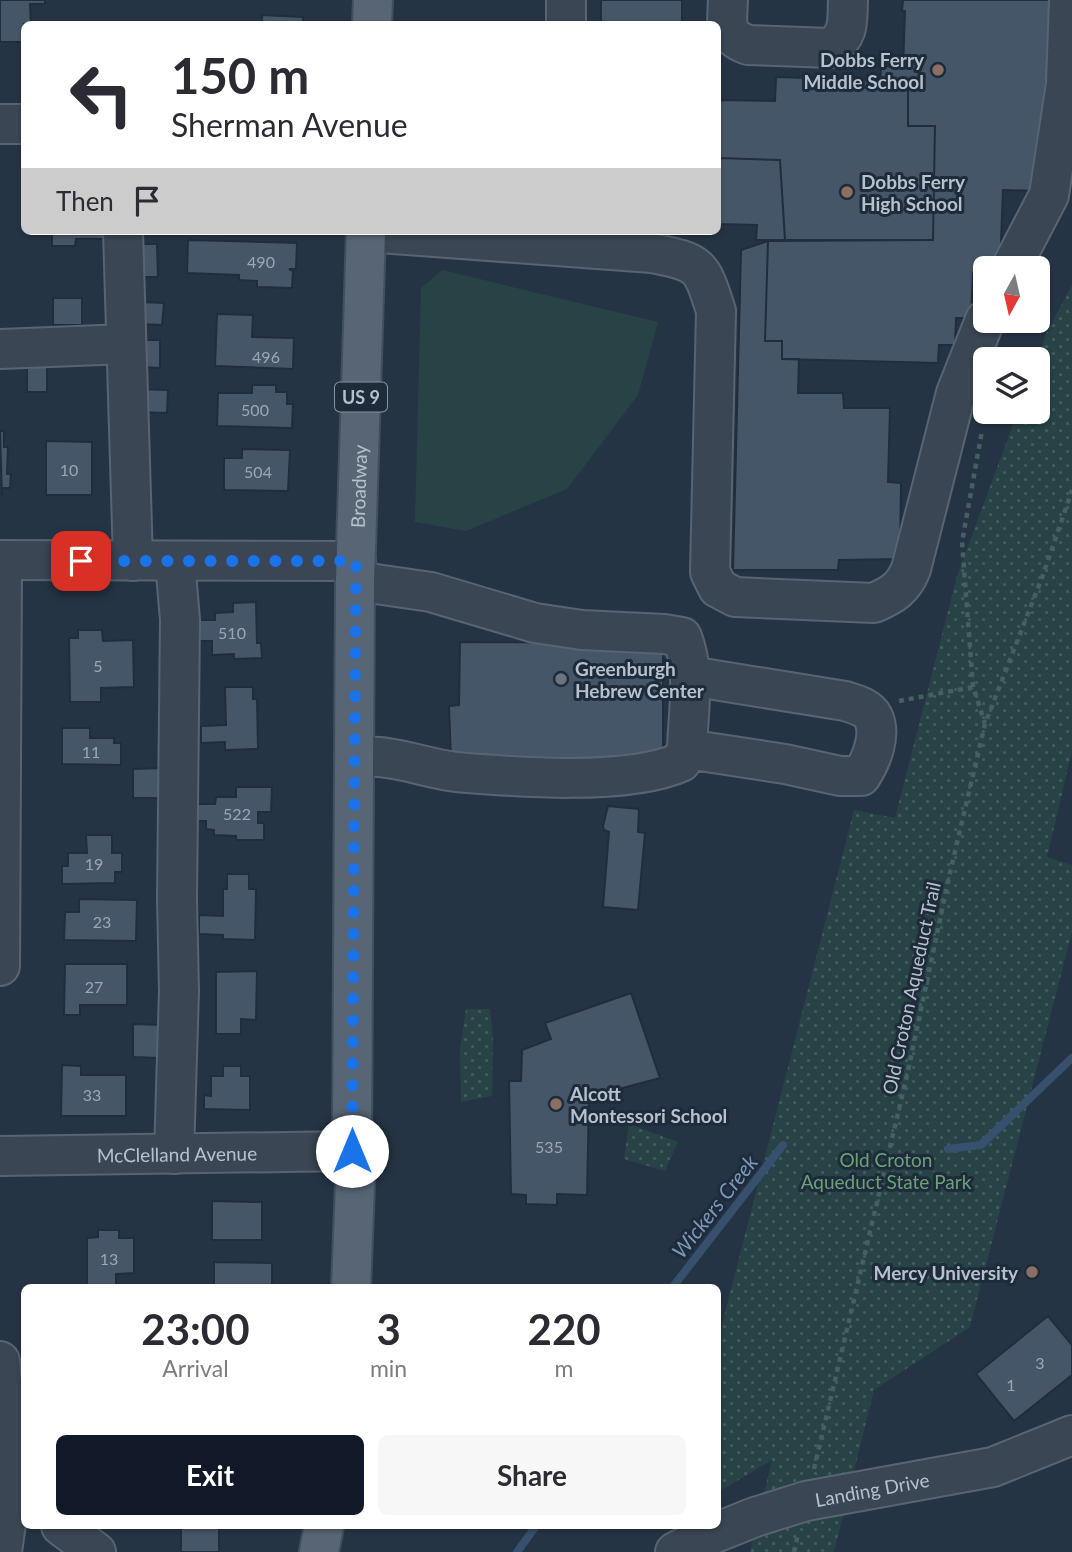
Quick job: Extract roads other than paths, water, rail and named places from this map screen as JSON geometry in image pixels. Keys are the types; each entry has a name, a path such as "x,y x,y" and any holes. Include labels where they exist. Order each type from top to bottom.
{"main road":[{"path":"372,21 373,0"},
{"name":"Broadway","path":"351,1284 355,1184 352,1151 355,571 366,235"},
{"path":"319,1552 323,1529"}],"street":[{"path":"566,0 566,21"},
{"path":"728,0 727,26 738,41 748,45 831,48 840,42 846,32 848,0"},
{"path":"1017,256 1049,195 1066,85 1069,0"},
{"path":"0,124 21,124"},
{"path":"123,235 133,561"},
{"path":"450,235 562,239 685,260 704,274 716,311 709,572 718,588 735,597 874,603 894,594 905,583 911,569 956,393 980,333"},
{"path":"0,349 126,344"},
{"path":"0,966 1,560 175,561 355,571 535,623 582,630 682,637 687,650 690,676 687,749 681,762 663,771 638,775 557,777 454,771 386,757 354,757"},
{"path":"174,1154 179,991 177,899 180,620 175,561"},
{"path":"687,749 785,764 840,776 861,776 869,764 876,736 873,717 864,708 845,701 690,676"},
{"name":"McClelland Avenue","path":"0,1156 352,1151"},
{"path":"0,1361 18,1491 2,1552"},
{"name":"Landing Drive","path":"675,1552 755,1517 806,1501 993,1467 1072,1435"},
{"path":"65,1529 96,1552"}],"waterway":[{"name":"Wickers Creek","path":"948,1149 981,1145 1072,1058"},
{"name":"Wickers Creek","path":"675,1284 783,1145"},
{"name":"Wickers Creek","path":"517,1552 534,1529"}],"place":[{"name":"Dobbs Ferry Middle School","path":"938,70"},
{"name":"Dobbs Ferry High School","path":"847,192"},
{"name":"Greenburgh Hebrew Center","path":"561,679"},
{"name":"Alcott Montessori School","path":"556,1104"},
{"name":"Mercy University","path":"1032,1272"}],"park label":[{"name":"Old Croton Aqueduct State Park","path":"886,1170"}]}
